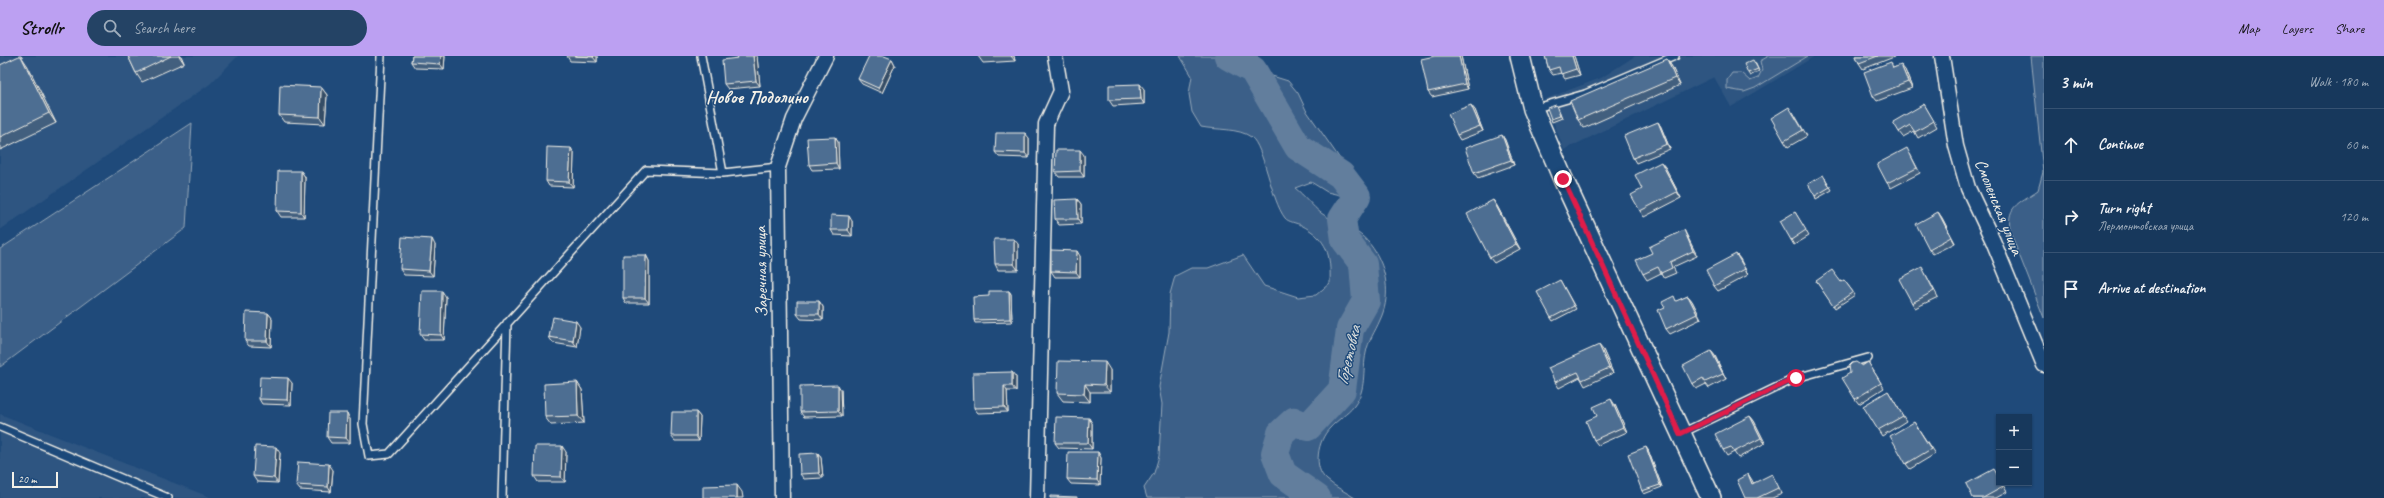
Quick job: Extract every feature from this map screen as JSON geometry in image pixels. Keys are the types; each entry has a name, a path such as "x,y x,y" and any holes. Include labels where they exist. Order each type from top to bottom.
{"street":[{"name":"Заречная улица","path":"782,498 778,167 794,119 826,56"},
{"path":"1037,498 1046,124 1061,91 1055,56"},
{"path":"1520,56 1533,109 1634,335 1710,498"},
{"name":"Смоленская улица","path":"1942,56 1956,146 1968,188 1996,247 2044,365"}],"lane":[{"path":"380,56 363,424 369,456 389,454 646,170 723,172 778,167"},
{"path":"701,56 723,172"},
{"path":"1533,109 1585,94 1675,56"},
{"path":"502,498 507,323"},
{"path":"1680,434 1796,378 1868,358"},
{"path":"0,427 168,498"}],"shaded area":[{"path":"0,56 238,56 210,84 0,230"},
{"path":"1180,56 1257,56 1269,75 1288,81 1298,93 1306,110 1345,166 1352,181 1344,196 1327,192 1311,182 1295,188 1321,213 1358,233 1370,244 1380,261 1385,278 1385,304 1380,320 1367,349 1361,393 1352,409 1326,433 1322,440 1318,454 1319,468 1322,475 1333,485 1355,498 1147,498 1144,488 1154,473 1159,456 1162,404 1159,387 1169,332 1170,294 1175,276 1191,268 1208,268 1243,255 1264,286 1298,297 1316,295 1330,283 1330,264 1326,249 1317,236 1310,230 1285,218 1280,210 1256,142 1251,137 1240,132 1201,127 1192,112 1189,94 1192,76"},
{"path":"1635,56 1815,56 1731,107 1714,77 1564,150 1545,99 1601,78"},
{"path":"1769,56 1808,56 1755,88 1744,92 1727,89 1727,80 1732,73 1741,73 1750,81 1758,78 1762,70 1760,61"},
{"path":"2031,56 2044,56 2044,318 2011,234 2010,225 2012,211 2019,203 2038,190 2043,172"},
{"path":"192,123 186,228 0,367 0,249"},
{"path":"0,414 212,498 0,498"}],"building":[{"path":"21,56 49,113 0,137 0,65"},
{"path":"128,56 171,56 136,73"},
{"path":"412,56 441,56 440,64 411,62"},
{"path":"737,56 753,56 756,81 724,84 722,60 738,58"},
{"path":"869,56 884,56 892,59 878,88 858,79"},
{"path":"1435,56 1459,56 1465,84 1428,92 1421,59"},
{"path":"1545,56 1572,56 1576,69 1561,74 1559,67 1549,70"},
{"path":"1856,56 1878,56 1859,63"},
{"path":"1667,59 1675,78 1578,120 1570,101"},
{"path":"1753,60 1758,69 1748,73 1744,64"},
{"path":"1891,62 1893,68 1901,65 1908,82 1873,96 1864,72"},
{"path":"1140,84 1141,99 1109,100 1109,85"},
{"path":"280,85 321,87 320,117 279,115"},
{"path":"1924,104 1934,121 1915,132 1910,125 1899,132 1893,122"},
{"path":"1471,105 1480,126 1457,135 1448,114"},
{"path":"1556,105 1560,116 1551,119 1547,108"},
{"path":"1789,107 1803,130 1784,141 1771,118"},
{"path":"1658,122 1667,144 1633,158 1624,136"},
{"path":"996,133 1025,133 1025,153 995,152"},
{"path":"1502,135 1511,160 1474,173 1465,148"},
{"path":"835,137 836,163 809,165 807,138"},
{"path":"547,147 571,148 569,182 546,181"},
{"path":"1907,148 1917,168 1887,183 1877,164"},
{"path":"1056,150 1080,150 1080,171 1055,172"},
{"path":"1661,162 1677,192 1640,211 1631,195 1642,189 1635,175"},
{"path":"278,171 301,171 301,212 277,211"},
{"path":"1823,175 1830,187 1815,196 1808,184"},
{"path":"1077,199 1078,219 1055,219 1054,200"},
{"path":"1493,200 1516,244 1490,258 1467,214"},
{"path":"1795,212 1806,230 1791,240 1780,221"},
{"path":"1938,212 1951,237 1929,249 1916,224"},
{"path":"831,215 849,216 848,230 831,230"},
{"path":"1684,230 1693,251 1670,262 1672,268 1661,273 1658,267 1643,274 1636,260 1652,253 1649,247"},
{"path":"402,237 432,239 429,271 400,269"},
{"path":"994,239 1014,239 1014,264 995,264"},
{"path":"1051,250 1077,251 1076,272 1051,271"},
{"path":"1736,254 1745,269 1714,286 1706,270"},
{"path":"623,255 646,255 645,298 623,298"},
{"path":"1922,267 1934,291 1912,303 1899,279"},
{"path":"1832,270 1841,282 1844,280 1853,292 1833,306 1816,281"},
{"path":"1560,280 1574,306 1551,318 1537,292"},
{"path":"422,291 442,291 441,335 420,334"},
{"path":"989,291 1009,291 1010,319 974,320 973,297 989,296"},
{"path":"1674,296 1676,301 1688,296 1697,314 1666,329 1658,310 1665,307 1662,302"},
{"path":"797,301 819,301 819,314 797,314"},
{"path":"246,312 268,313 267,341 245,341"},
{"path":"553,317 576,321 573,341 549,337"},
{"path":"1599,345 1609,368 1582,380 1578,372 1555,382 1548,368"},
{"path":"1711,351 1723,374 1705,382 1703,378 1692,384 1683,366"},
{"path":"1058,361 1105,362 1104,385 1085,384 1084,394 1057,393"},
{"path":"1856,362 1862,366 1868,362 1881,383 1855,399 1842,378 1850,373 1849,366"},
{"path":"1012,372 1012,386 1004,386 1004,407 974,408 973,373"},
{"path":"260,377 288,378 287,400 259,399"},
{"path":"577,382 578,416 545,417 544,384"},
{"path":"838,385 838,411 800,412 800,386"},
{"path":"1888,391 1903,416 1878,430 1863,406"},
{"path":"1611,399 1623,427 1594,440 1586,421 1597,416 1593,407"},
{"path":"672,412 696,412 696,436 671,436"},
{"path":"328,413 347,413 346,438 327,437"},
{"path":"1750,416 1761,438 1734,452 1731,447 1723,450 1715,434"},
{"path":"1056,417 1089,418 1088,443 1055,443"},
{"path":"1914,422 1931,449 1906,464 1890,436"},
{"path":"255,446 276,447 274,478 253,476"},
{"path":"535,446 562,446 561,477 534,476"},
{"path":"1646,447 1660,485 1642,491 1628,454"},
{"path":"1068,452 1098,452 1097,480 1067,479"},
{"path":"818,453 819,473 800,474 799,454"},
{"path":"298,462 329,464 328,487 296,485"},
{"path":"1994,469 1996,473 1996,486 2003,487 1983,498 1973,498 1966,484"},
{"path":"1748,474 1752,484 1772,474 1778,488 1757,498 1745,498 1737,480"},
{"path":"737,485 737,498 703,498 703,486"},
{"path":"1050,496 1077,497 1077,498 1050,498"}],"waterway":[{"name":"Горетовка","path":"1228,56 1253,70 1298,147 1341,175 1357,196 1342,219 1345,240 1363,264 1366,301 1350,329 1342,390 1308,427 1294,421 1281,433 1275,453 1283,474 1317,498"}],"district":[{"name":"Новое Подолино","path":"757,97"}],"route":[{"path":"1563,179 1680,434 1796,378"}]}
